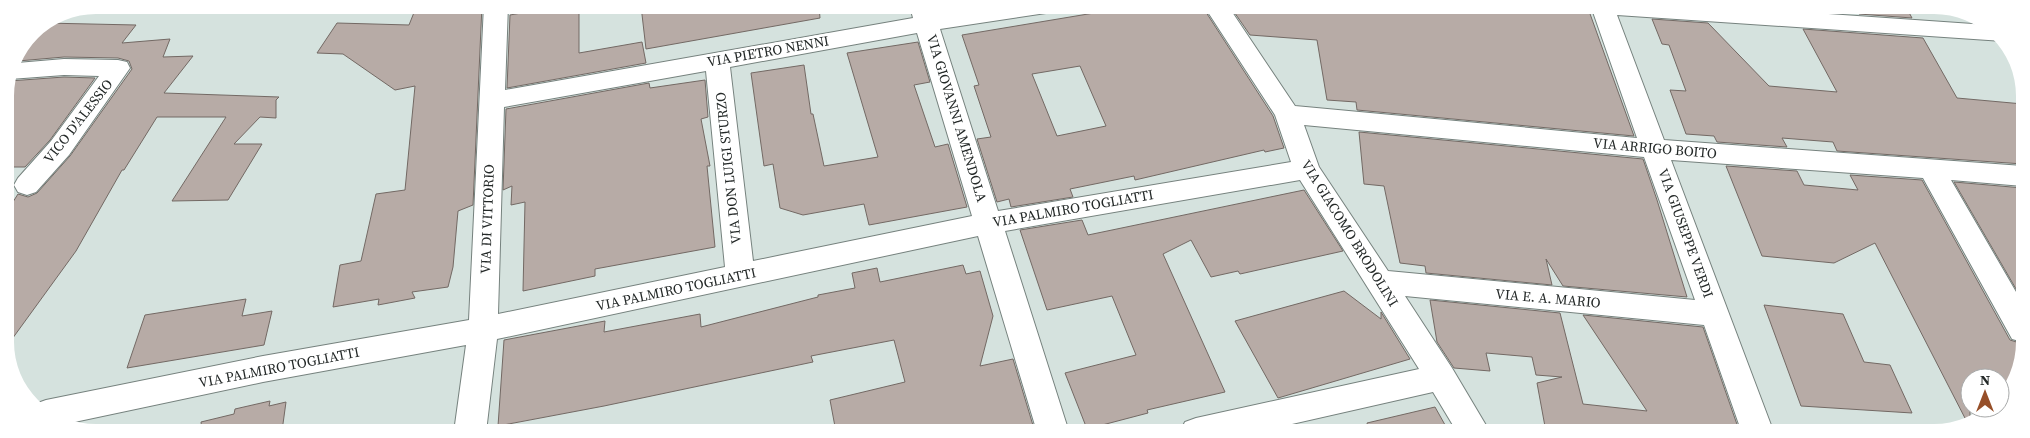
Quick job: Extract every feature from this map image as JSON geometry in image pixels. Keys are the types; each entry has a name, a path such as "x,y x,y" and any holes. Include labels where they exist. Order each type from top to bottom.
{"street":[{"name":"VIA DI VITTORIO","path":"471,424 483,330 496,14"},
{"name":"VIA PIETRO NENNI","path":"491,101 716,60 925,15 938,14"},
{"name":"VIA GIACOMO BRODOLINI","path":"1221,14 1287,114 1307,169 1469,424"},
{"name":"VIA GIUSEPPE VERDI","path":"1605,14 1656,149 1755,424"},
{"path":"1716,14 1986,33"},
{"name":"VIA GIOVANNI AMENDOLA","path":"925,15 1051,424"},
{"name":"VIA DON LUIGI STURZO","path":"716,60 740,275"},
{"name":"VICO D'ALESSIO","path":"18,72 64,67 118,68 60,148 27,185"},
{"name":"VIA ARRIGO BOITO","path":"1287,114 1656,149 2016,176"},
{"name":"VIA PALMIRO TOGLIATTI","path":"54,412 263,369 483,330 988,223 1307,169"},
{"path":"1931,170 2016,318"},
{"name":"VIA E. A. MARIO","path":"1380,282 1716,314"},
{"path":"1232,424 1441,377"}],"building":[{"path":"413,14 482,14 473,205 458,211 453,267 448,287 412,292 415,298 378,305 379,299 333,307 340,265 361,261 376,194 405,190 415,86 395,90 343,54 317,53 337,23 409,25"},
{"path":"579,14 579,53 642,42 646,63 507,88 510,15"},
{"path":"642,14 820,14 820,18 646,49"},
{"path":"1088,14 1207,14 1273,116 1284,148 1265,152 1264,150 1135,180 1134,176 1070,189 1073,197 1011,207 1009,199 997,202 977,139 991,137 974,86 979,85 962,35","holes":["1080,66 1106,126 1057,136 1032,74"]},
{"path":"1236,14 1590,14 1634,136 1357,110 1356,102 1327,100 1317,40 1250,35"},
{"path":"1859,14 1910,14 1912,18"},
{"path":"1652,19 1708,23 1769,86 1837,92 1803,29 1923,38 1957,98 2016,103 2016,164 1837,151 1833,142 1782,138 1787,147 1717,142 1714,136 1686,134 1670,90 1686,91 1669,45 1662,44"},
{"path":"58,23 136,25 122,43 170,39 163,57 193,56 164,93 279,97 276,100 276,118 260,117 234,144 262,144 228,200 172,201 226,117 157,117 124,170 122,170 76,251 14,336 14,200 18,194 28,197 37,193 70,156 132,69 129,61 118,58 64,57 22,61 38,38"},
{"path":"918,42 930,82 914,85 935,147 948,144 967,207 869,225 864,204 803,215 780,208 773,164 764,166 751,73 804,65 811,114 813,114 824,166 878,157 847,53"},
{"path":"64,77 95,78 50,140 25,167 14,167 14,90 16,80"},
{"path":"705,80 708,117 701,119 710,166 707,166 715,247 595,269 595,276 523,291 525,202 511,205 512,186 503,190 506,109 649,83 650,88"},
{"path":"1359,132 1643,159 1687,297 1563,286 1546,259 1552,285 1426,273 1425,266 1400,263 1384,186 1364,184"},
{"path":"1726,166 1797,171 1804,185 1858,190 1850,175 1922,180 2010,340 2016,342 2015,358 2010,374 2010,368 1960,368 1960,408 1875,243 1834,263 1762,256"},
{"path":"1954,182 2016,187 2016,289"},
{"path":"1304,190 1343,251 1240,274 1238,271 1211,277 1191,240 1163,254 1225,392 1147,410 1148,413 1106,424 1085,424 1065,373 1136,355 1112,296 1047,310 1020,230 1082,220 1088,235"},
{"path":"963,265 966,274 980,271 993,316 980,366 1013,359 1033,424 834,424 830,400 905,382 894,340 811,356 813,362 604,406 509,424 498,424 504,340 605,321 604,332 700,314 701,327 818,297 818,295 855,288 852,273 877,268 880,282"},
{"path":"1344,291 1381,319 1381,312 1410,359 1278,398 1235,321"},
{"path":"246,299 242,316 272,311 264,345 127,368 145,315"},
{"path":"1430,300 1560,313 1583,404 1647,411 1583,315 1703,327 1737,424 1545,424 1537,383 1562,377 1536,375 1532,357 1486,353 1490,371 1454,368 1437,342"},
{"path":"1764,305 1843,314 1864,362 1890,365 1912,413 1801,406"},
{"path":"270,401 269,406 286,402 283,424 201,424 201,422 234,414 235,409"},
{"path":"1435,407 1445,424 1367,424"}]}
